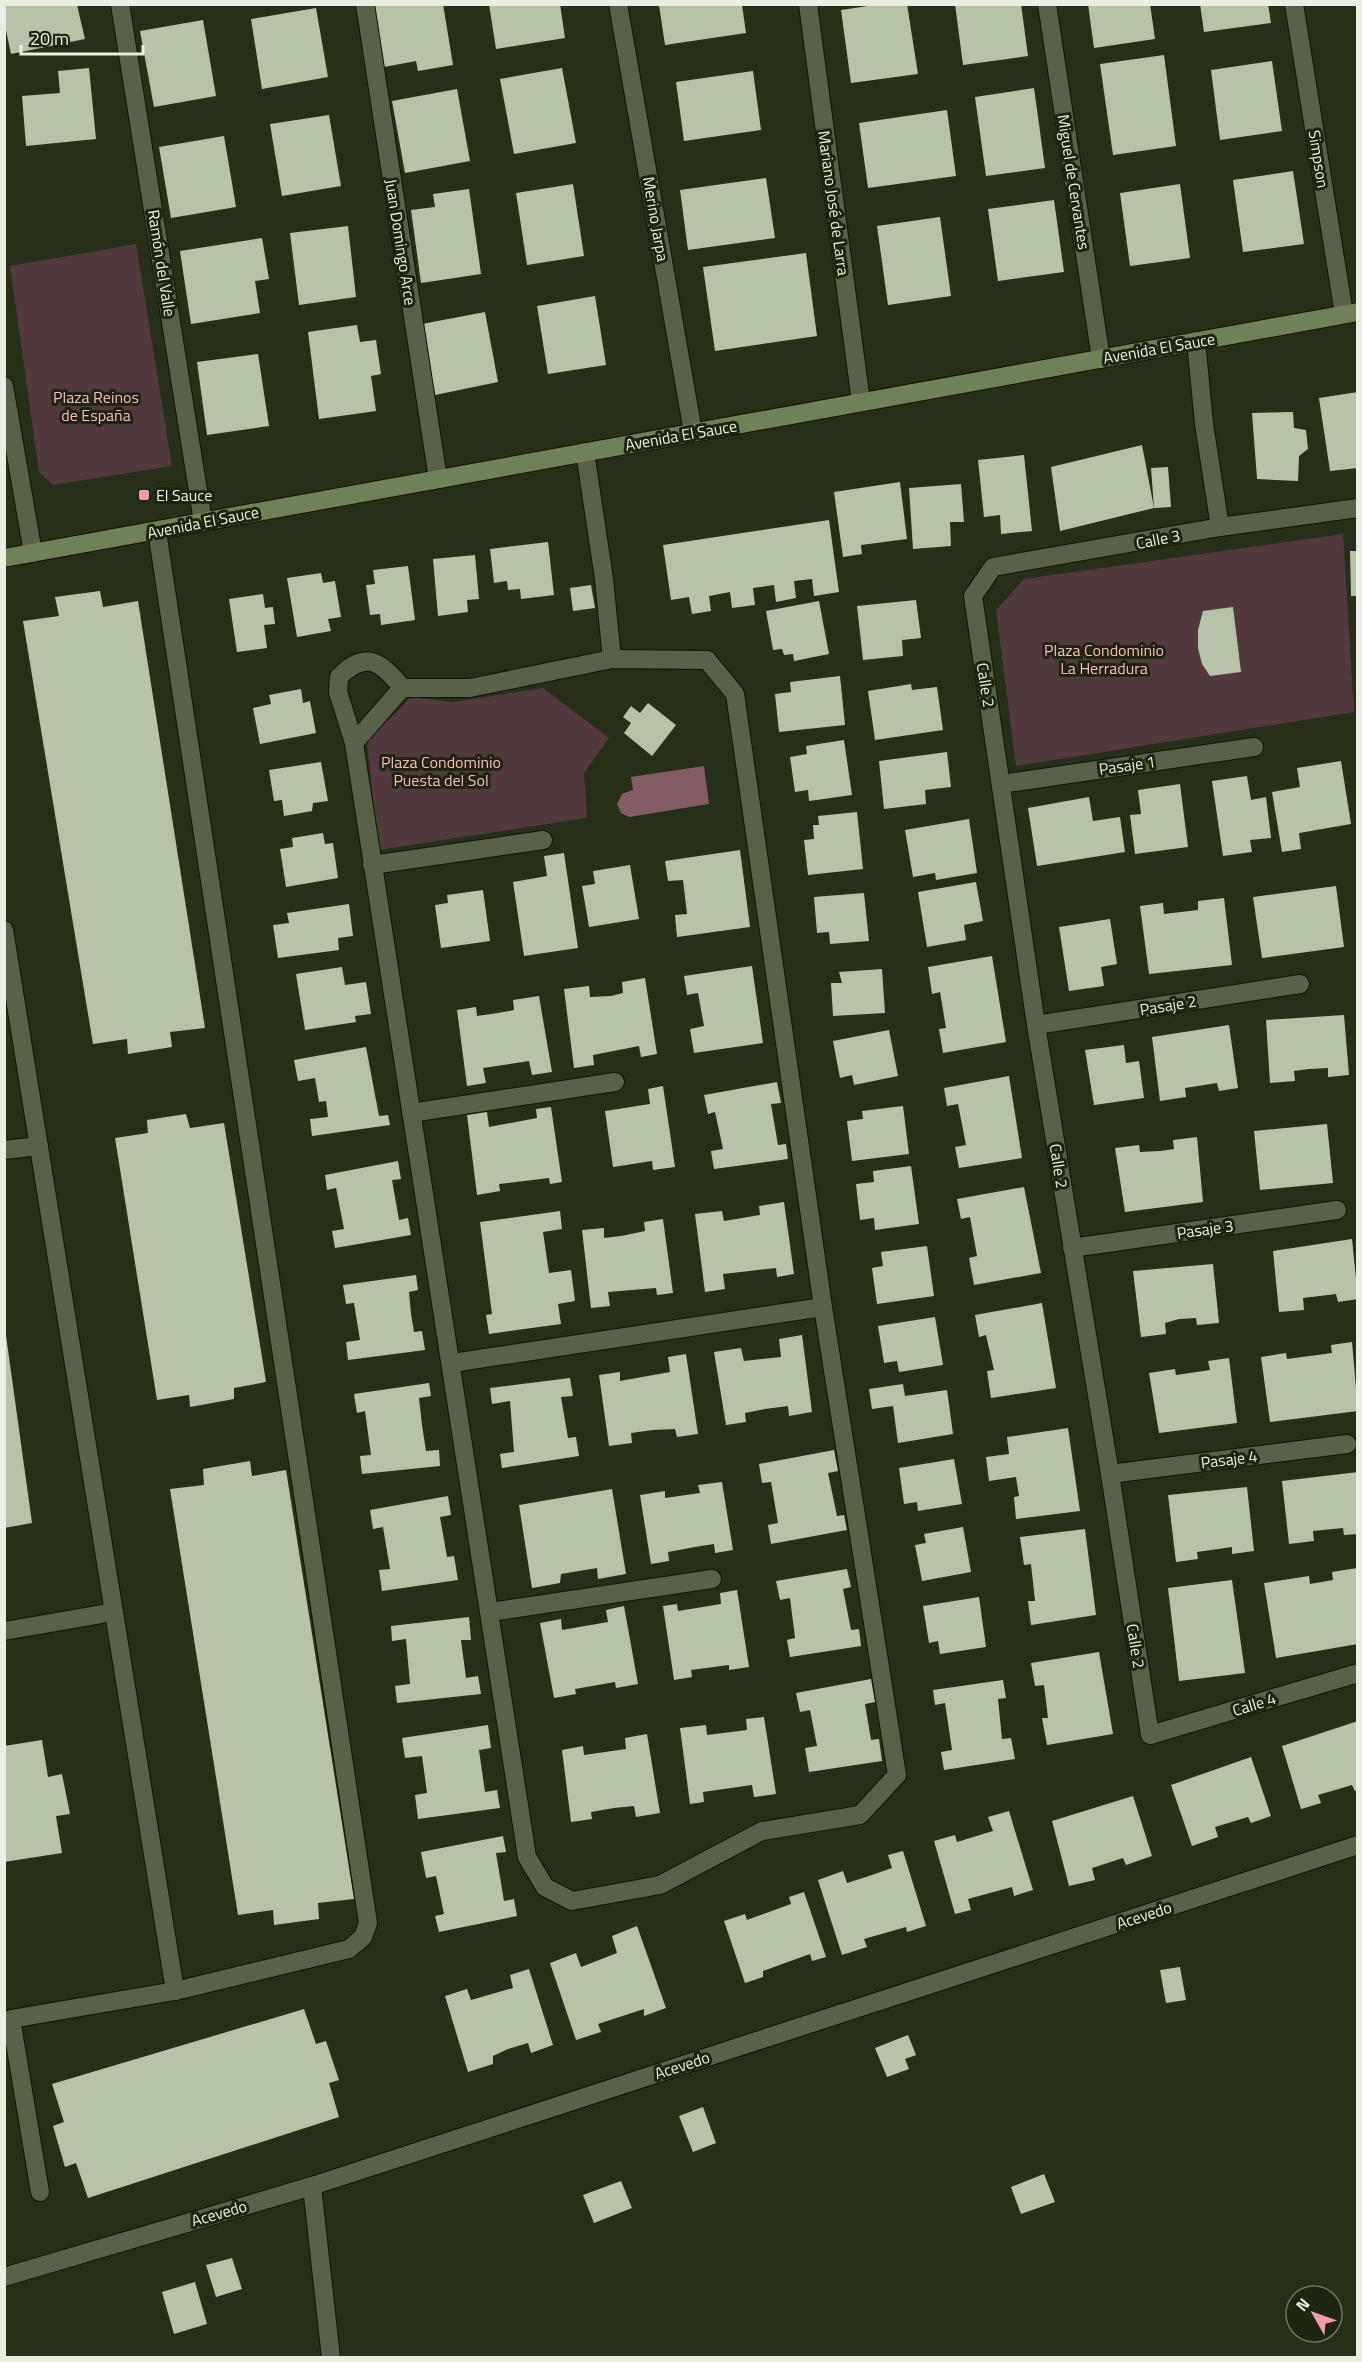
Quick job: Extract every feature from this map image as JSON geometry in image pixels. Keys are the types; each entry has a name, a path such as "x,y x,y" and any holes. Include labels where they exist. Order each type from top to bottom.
{"main road":[{"name":"Avenida El Sauce","path":"4,558 1351,313"}],"street":[{"name":"Ramón del Valle","path":"120,4 203,522"},
{"name":"Juan Domingo Arce","path":"365,4 438,479"},
{"name":"Merino Jarpa","path":"618,4 693,432"},
{"name":"Mariano José de Larra","path":"808,4 861,402"},
{"name":"Miguel de Cervantes","path":"1047,4 1101,359"},
{"name":"Simpson","path":"1294,4 1351,313"},
{"path":"1196,341 1204,424 1220,527"},
{"path":"4,386 33,553"},
{"path":"585,453 604,579 612,659"},
{"name":"Calle 3","path":"973,596 993,567 1220,527 1358,508"},
{"path":"40,2192 11,2019 175,1991 349,1949 363,1937 368,1923 157,531"},
{"name":"Calle 2","path":"973,596 1036,1025 1110,1474 1150,1735"},
{"path":"354,743 402,688 470,688 612,659 707,660 735,694 823,1307 897,1775 860,1815 762,1831 660,1885 572,1901 545,1887 527,1857 354,743 338,692 339,677 353,665 374,661 389,671 402,688"},
{"name":"Pasaje 1","path":"1001,783 1254,747"},
{"path":"372,865 543,840"},
{"path":"4,930 175,1991"},
{"name":"Pasaje 2","path":"1036,1025 1300,984"},
{"path":"411,1113 615,1082"},
{"path":"4,1150 39,1146"},
{"name":"Pasaje 3","path":"1072,1248 1337,1210"},
{"path":"452,1363 823,1307"},
{"name":"Pasaje 4","path":"1110,1474 1347,1444"},
{"path":"490,1612 712,1578"},
{"path":"4,1630 114,1612"},
{"name":"Calle 4","path":"1150,1735 1358,1673"},
{"name":"Acevedo","path":"4,2277 312,2186 1358,1845"},
{"path":"312,2186 331,2358"}],"green space":[{"name":"Plaza Reinos de España","path":"136,244 172,466 53,485 39,472 10,266"},
{"name":"Plaza Condominio La Herradura","path":"1343,534 1354,712 1016,766 996,610 1024,579"},
{"name":"Plaza Condominio Puesta del Sol","path":"543,688 609,738 584,773 587,818 378,850 367,742 411,697 453,702"}],"shaded area":[{"path":"704,766 709,804 629,817 621,813 617,804 622,794 633,790 631,777"}],"building":[{"path":"373,4 443,4 453,65 418,71 416,61 384,67"},
{"path":"489,4 560,4 565,38 496,49"},
{"path":"881,4 907,4 918,74 851,83 841,10"},
{"path":"955,4 1021,4 1028,56 963,65"},
{"path":"1088,4 1150,4 1155,39 1094,48"},
{"path":"1200,4 1268,4 1271,23 1204,32"},
{"path":"4,5 77,5 85,39 11,54 4,21"},
{"path":"659,5 742,5 746,33 665,45"},
{"path":"316,8 328,77 262,89 251,19"},
{"path":"203,20 216,96 154,107 140,31"},
{"path":"1164,55 1176,146 1113,155 1100,64"},
{"path":"1272,61 1282,131 1220,140 1211,70"},
{"path":"89,68 96,139 26,146 22,96 60,93 58,71"},
{"path":"562,68 576,143 514,154 500,79"},
{"path":"753,71 761,130 684,141 676,82"},
{"path":"1034,88 1045,168 986,176 975,97"},
{"path":"457,89 470,161 405,173 392,101"},
{"path":"947,110 956,176 868,188 859,123"},
{"path":"329,115 341,186 282,196 270,124"},
{"path":"224,136 236,207 171,218 159,147"},
{"path":"1293,171 1304,244 1243,252 1233,180"},
{"path":"766,178 775,238 688,250 680,190"},
{"path":"573,184 584,256 527,265 516,193"},
{"path":"1180,184 1190,258 1130,266 1120,193"},
{"path":"469,189 481,274 421,283 411,210 435,207 433,194"},
{"path":"1054,200 1064,272 998,281 988,209"},
{"path":"940,217 951,296 888,305 877,226"},
{"path":"348,226 356,297 299,305 290,233"},
{"path":"262,238 269,279 255,281 260,313 191,324 180,251"},
{"path":"806,253 817,336 715,351 703,267"},
{"path":"595,296 606,365 548,374 537,306"},
{"path":"485,312 498,382 435,395 422,324"},
{"path":"357,325 360,342 376,340 381,374 371,376 376,411 319,419 308,332"},
{"path":"258,354 269,426 207,435 197,362"},
{"path":"1358,392 1358,468 1330,471 1319,398"},
{"path":"1293,412 1294,428 1306,430 1308,449 1299,456 1298,481 1257,479 1252,413"},
{"path":"1142,445 1154,508 1060,531 1051,467"},
{"path":"1024,455 1032,531 1001,534 1000,515 984,517 978,460"},
{"path":"1168,467 1171,507 1154,508 1151,468"},
{"path":"900,482 907,539 861,545 862,554 843,557 834,492"},
{"path":"961,484 964,522 950,522 951,546 913,549 909,488"},
{"path":"829,520 839,592 814,596 812,579 794,581 796,598 776,602 774,585 753,588 755,605 732,608 730,592 709,596 711,611 692,614 689,597 671,600 663,545"},
{"path":"548,542 554,595 521,599 520,589 508,590 507,581 494,583 490,549"},
{"path":"1350,551 1358,551 1358,596 1351,596"},
{"path":"475,555 479,599 467,600 468,612 438,616 433,559"},
{"path":"408,566 415,620 381,625 380,614 370,615 366,585 375,584 373,570"},
{"path":"321,573 323,583 335,581 341,617 328,619 331,631 297,637 287,578"},
{"path":"591,585 595,608 573,611 570,588"},
{"path":"100,591 103,607 138,601 205,1028 170,1032 172,1047 128,1054 127,1039 93,1044 23,621 59,616 55,597"},
{"path":"263,594 265,608 273,607 275,624 264,625 267,648 237,652 229,599"},
{"path":"916,600 921,638 902,640 903,656 863,660 857,606"},
{"path":"819,601 829,654 794,661 793,654 784,655 782,649 773,650 766,611"},
{"path":"1233,607 1241,672 1210,676 1202,664 1198,648 1198,630 1203,611"},
{"path":"840,676 845,725 779,732 775,694 791,692 790,682"},
{"path":"911,684 912,690 937,687 943,730 875,740 868,691"},
{"path":"301,689 303,703 310,701 316,733 260,744 253,708 271,704 269,695"},
{"path":"648,703 676,725 652,756 624,733 631,723 623,717 631,706 640,713"},
{"path":"844,740 852,795 809,801 808,790 795,792 790,757 807,754 806,746"},
{"path":"947,752 951,787 925,790 926,804 884,809 879,761"},
{"path":"1341,761 1351,824 1299,833 1301,849 1282,852 1272,792 1300,787 1297,768"},
{"path":"321,762 328,801 313,803 312,811 284,816 282,800 274,801 269,770"},
{"path":"1247,776 1251,800 1266,797 1271,838 1250,840 1252,852 1223,856 1212,781"},
{"path":"1180,784 1188,847 1135,854 1130,815 1141,814 1138,790"},
{"path":"1089,797 1093,821 1120,817 1125,852 1037,866 1028,808"},
{"path":"857,812 863,869 808,875 804,840 814,839 813,825 819,825 818,816"},
{"path":"969,819 977,873 936,880 935,873 913,877 905,830"},
{"path":"323,833 325,844 333,843 338,878 286,887 280,849 293,847 292,838"},
{"path":"740,850 750,927 677,937 675,915 687,914 683,880 668,881 665,861"},
{"path":"564,853 578,948 524,956 513,882 547,876 544,856"},
{"path":"630,865 639,919 589,927 582,886 595,884 593,871"},
{"path":"976,882 983,921 964,925 966,940 927,947 918,892"},
{"path":"1336,886 1344,947 1262,958 1253,897"},
{"path":"483,890 490,941 441,948 435,905 448,903 447,895"},
{"path":"864,893 869,941 830,944 829,932 817,933 814,897"},
{"path":"1224,898 1232,965 1149,974 1140,906 1163,903 1164,914 1198,910 1198,901"},
{"path":"349,904 353,936 338,938 339,950 278,958 273,925 289,923 287,913"},
{"path":"1110,919 1117,964 1101,967 1104,986 1069,991 1059,927"},
{"path":"992,956 1006,1042 943,1053 939,1029 946,1028 940,992 932,994 928,967"},
{"path":"752,966 763,1043 694,1053 690,1029 704,1026 698,993 687,995 684,976"},
{"path":"342,967 345,985 366,982 371,1014 355,1016 356,1022 305,1030 296,974"},
{"path":"882,969 885,1013 833,1016 831,983 842,983 839,972"},
{"path":"645,978 657,1054 641,1057 639,1046 593,1055 594,1065 574,1068 564,989 589,986 590,997 611,996 623,993 622,982"},
{"path":"539,996 552,1072 532,1075 529,1061 483,1068 486,1083 467,1086 457,1010 476,1007 477,1016 498,1013 514,1010 513,1000"},
{"path":"1344,1015 1349,1075 1328,1077 1328,1068 1309,1069 1294,1071 1295,1081 1270,1083 1266,1020"},
{"path":"1229,1025 1238,1088 1219,1091 1217,1083 1185,1088 1186,1097 1160,1101 1152,1037"},
{"path":"889,1030 898,1076 854,1085 852,1075 840,1078 833,1041"},
{"path":"1124,1045 1126,1063 1139,1061 1144,1098 1094,1105 1085,1050"},
{"path":"366,1047 379,1116 388,1115 390,1125 312,1136 310,1119 328,1117 326,1101 319,1102 315,1078 298,1081 294,1060"},
{"path":"1009,1076 1022,1158 959,1168 955,1147 966,1145 958,1104 947,1106 944,1088"},
{"path":"777,1082 781,1103 771,1104 778,1145 786,1144 788,1159 714,1169 711,1151 723,1149 715,1112 708,1114 704,1095"},
{"path":"663,1086 675,1167 653,1170 652,1161 613,1167 605,1111 650,1104 648,1089"},
{"path":"903,1106 909,1154 852,1161 847,1121 863,1119 862,1111"},
{"path":"551,1107 562,1182 550,1184 549,1178 499,1184 500,1191 477,1195 467,1115 487,1112 489,1127 537,1118 536,1109"},
{"path":"186,1114 190,1128 224,1123 266,1382 234,1388 234,1399 190,1407 189,1395 157,1400 115,1138 148,1133 147,1120"},
{"path":"1327,1124 1333,1183 1260,1190 1254,1131"},
{"path":"1197,1137 1203,1202 1125,1212 1115,1148 1139,1145 1140,1152 1160,1151 1174,1149 1173,1140"},
{"path":"398,1161 401,1179 392,1180 399,1220 408,1218 411,1235 335,1248 332,1231 344,1229 336,1188 327,1190 325,1175"},
{"path":"911,1166 919,1224 875,1230 874,1218 860,1220 856,1184 874,1182 873,1171"},
{"path":"1024,1187 1041,1273 974,1285 969,1258 977,1256 970,1217 961,1219 957,1199"},
{"path":"784,1202 794,1274 777,1277 776,1268 723,1274 725,1289 705,1292 695,1214 722,1211 724,1221 760,1215 759,1206"},
{"path":"560,1211 562,1229 543,1232 549,1273 571,1270 575,1301 558,1304 561,1324 489,1334 486,1315 492,1314 480,1222"},
{"path":"663,1219 673,1293 657,1295 656,1288 608,1292 610,1306 591,1308 582,1230 604,1228 604,1238 621,1236 645,1231 644,1222"},
{"path":"1352,1239 1358,1299 1338,1302 1336,1294 1303,1298 1304,1310 1279,1312 1273,1251"},
{"path":"927,1246 934,1296 877,1304 872,1268 883,1266 881,1252"},
{"path":"1213,1264 1219,1323 1197,1325 1196,1318 1179,1319 1165,1323 1166,1334 1141,1337 1133,1271"},
{"path":"416,1275 418,1290 409,1292 411,1314 414,1332 422,1331 425,1350 348,1360 346,1342 360,1340 354,1303 346,1304 343,1285"},
{"path":"1042,1303 1056,1388 991,1398 987,1371 994,1370 986,1335 979,1337 975,1315"},
{"path":"935,1317 943,1365 899,1372 897,1361 884,1363 878,1326"},
{"path":"4,1321 32,1523 4,1528"},
{"path":"802,1335 812,1412 789,1416 788,1406 765,1409 745,1413 746,1422 726,1425 714,1352 741,1348 744,1361 781,1357 779,1339"},
{"path":"1352,1342 1358,1411 1270,1422 1261,1357 1286,1353 1287,1359 1332,1353 1331,1345"},
{"path":"686,1354 698,1434 677,1437 675,1429 653,1430 631,1433 632,1443 609,1446 599,1375 620,1372 620,1381 670,1372 668,1357"},
{"path":"1229,1358 1237,1423 1159,1433 1149,1373 1175,1369 1176,1375 1210,1370 1208,1361"},
{"path":"570,1378 573,1396 561,1397 568,1438 576,1437 579,1456 502,1468 500,1454 514,1452 510,1401 492,1404 490,1388"},
{"path":"429,1383 431,1396 419,1398 422,1425 426,1451 439,1450 440,1466 362,1474 360,1456 371,1455 365,1411 357,1413 354,1394"},
{"path":"903,1384 905,1396 947,1390 953,1434 898,1443 893,1406 872,1409 869,1389"},
{"path":"1068,1428 1080,1511 1016,1519 1014,1497 1019,1496 1016,1477 989,1481 986,1457 1009,1454 1007,1437"},
{"path":"834,1450 838,1471 828,1473 837,1516 844,1515 847,1530 771,1544 768,1525 778,1523 771,1482 762,1483 759,1464"},
{"path":"954,1459 962,1504 918,1511 917,1502 904,1504 899,1468"},
{"path":"250,1461 252,1476 286,1470 354,1899 318,1903 319,1919 274,1925 273,1910 238,1915 170,1489 204,1485 203,1469"},
{"path":"1358,1472 1358,1534 1344,1535 1343,1528 1313,1531 1314,1541 1289,1544 1282,1481"},
{"path":"722,1482 733,1550 715,1553 714,1544 695,1547 668,1552 669,1561 651,1564 640,1495 665,1491 665,1498 700,1493 698,1485"},
{"path":"1247,1487 1254,1551 1232,1554 1232,1547 1197,1552 1198,1559 1176,1562 1168,1495"},
{"path":"612,1489 626,1574 598,1579 597,1568 561,1574 560,1583 532,1588 519,1505"},
{"path":"448,1496 451,1515 440,1517 447,1557 454,1556 458,1580 382,1591 379,1570 390,1569 383,1527 373,1529 370,1510"},
{"path":"963,1527 971,1572 922,1581 915,1545 926,1543 924,1534"},
{"path":"1085,1529 1096,1615 1031,1625 1028,1601 1035,1601 1031,1564 1024,1565 1020,1537"},
{"path":"1357,1568 1358,1644 1276,1658 1264,1583 1309,1576 1310,1584 1333,1580 1332,1572"},
{"path":"847,1569 851,1587 843,1589 851,1630 859,1629 861,1646 790,1657 787,1640 795,1638 790,1598 780,1600 776,1581"},
{"path":"1232,1580 1245,1673 1179,1681 1168,1588"},
{"path":"737,1590 749,1667 729,1670 729,1665 691,1670 692,1677 674,1680 663,1606 677,1604 678,1611 721,1604 720,1593"},
{"path":"979,1597 986,1647 940,1654 938,1641 929,1643 923,1606"},
{"path":"624,1606 638,1684 616,1688 615,1682 575,1689 576,1694 554,1698 540,1623 561,1619 562,1630 608,1622 606,1610"},
{"path":"469,1617 471,1640 461,1640 466,1678 478,1676 481,1694 397,1703 395,1686 410,1684 406,1639 392,1641 391,1626"},
{"path":"1099,1652 1113,1734 1047,1745 1042,1718 1048,1718 1044,1685 1035,1686 1031,1663"},
{"path":"871,1679 875,1702 865,1704 871,1740 879,1739 882,1761 809,1772 805,1748 817,1746 810,1710 800,1712 796,1693"},
{"path":"1003,1680 1006,1698 998,1699 1002,1739 1011,1738 1015,1759 944,1770 941,1752 952,1750 945,1703 935,1705 933,1690"},
{"path":"764,1717 776,1794 754,1797 752,1785 703,1792 704,1802 690,1804 680,1728 706,1725 707,1735 747,1730 746,1719"},
{"path":"1358,1721 1358,1790 1355,1791 1352,1785 1318,1795 1321,1803 1301,1809 1282,1746"},
{"path":"488,1725 491,1748 479,1750 485,1792 497,1790 500,1808 418,1819 415,1795 427,1793 422,1756 405,1758 402,1738"},
{"path":"647,1734 660,1813 636,1817 634,1806 614,1808 591,1812 592,1819 571,1822 562,1750 583,1746 584,1755 626,1749 625,1738"},
{"path":"42,1740 48,1777 62,1774 70,1814 56,1816 62,1853 4,1862 4,1746"},
{"path":"1251,1757 1271,1816 1251,1823 1248,1817 1215,1827 1218,1837 1192,1846 1171,1785"},
{"path":"1133,1796 1152,1856 1126,1865 1123,1858 1092,1868 1095,1880 1069,1886 1052,1821"},
{"path":"1009,1811 1033,1890 1014,1896 1012,1887 968,1899 971,1910 955,1914 934,1841 955,1835 957,1842 993,1831 988,1817"},
{"path":"503,1836 506,1852 496,1853 504,1901 514,1899 517,1916 439,1932 435,1916 444,1914 436,1876 426,1878 421,1852"},
{"path":"903,1851 926,1926 907,1932 906,1927 864,1939 867,1947 842,1955 818,1880 843,1871 847,1883 866,1877 892,1868 888,1855"},
{"path":"804,1892 826,1957 812,1961 810,1954 763,1971 763,1977 745,1983 724,1921 745,1914 747,1920 791,1904 789,1897"},
{"path":"637,1926 666,2008 644,2016 644,2009 598,2024 601,2032 576,2040 550,1963 576,1953 581,1967 617,1953 612,1936"},
{"path":"1180,1967 1186,2000 1166,2003 1160,1970"},
{"path":"529,1969 553,2045 531,2053 528,2043 508,2049 493,2056 493,2064 468,2072 445,1996 467,1989 471,2000 513,1988 510,1975"},
{"path":"304,2009 316,2044 326,2041 339,2080 329,2083 339,2117 88,2198 76,2163 65,2167 53,2126 64,2122 52,2084"},
{"path":"908,2035 916,2055 905,2059 909,2069 887,2077 875,2048"},
{"path":"703,2107 716,2143 693,2152 679,2116"},
{"path":"1044,2174 1055,2202 1021,2214 1011,2187"},
{"path":"621,2181 632,2208 594,2223 583,2195"},
{"path":"232,2258 242,2289 216,2297 206,2265"},
{"path":"195,2282 207,2324 174,2334 162,2292"}],"place":[{"name":"El Sauce","path":"144,495"}]}
